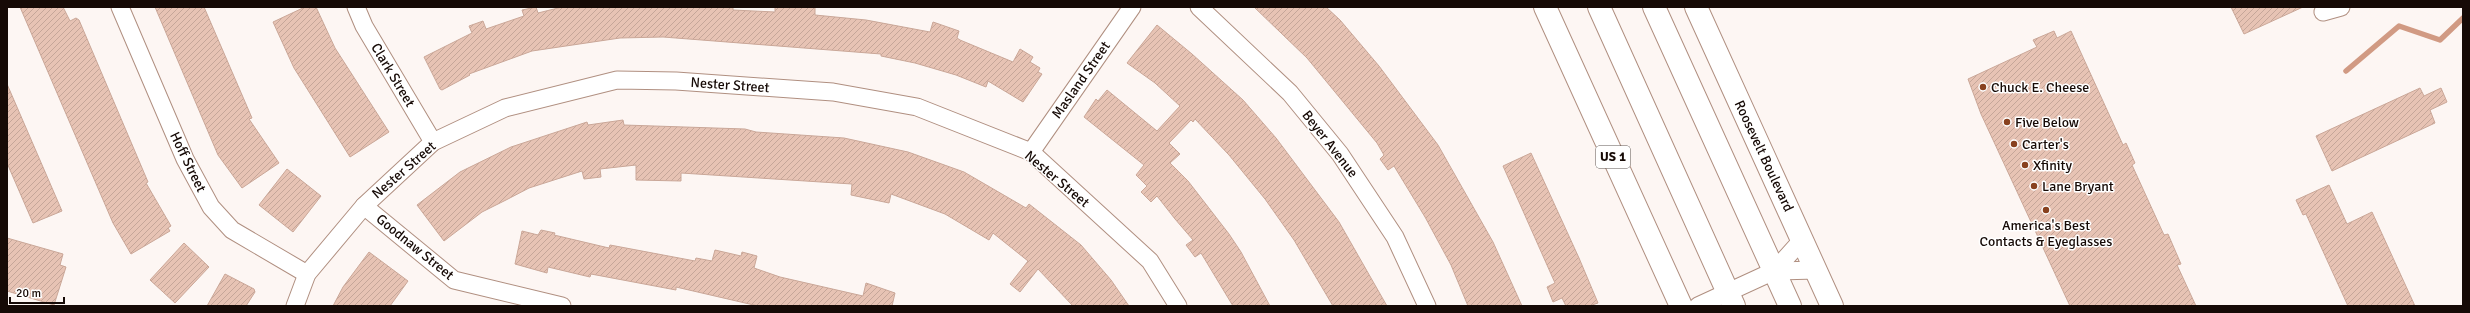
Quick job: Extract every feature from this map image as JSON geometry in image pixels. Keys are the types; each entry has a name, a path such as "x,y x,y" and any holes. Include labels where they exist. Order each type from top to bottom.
{"highway":[{"name":"US 1","path":"1545,7 1681,306"},
{"path":"1598,7 1731,299"},
{"path":"1654,7 1790,306"},
{"name":"Roosevelt Boulevard","path":"1696,7 1832,306"}],"street":[{"name":"Hoff Street","path":"120,7 185,159 211,207 232,230 307,274"},
{"name":"Clark Street","path":"356,7 364,26 433,142"},
{"name":"Masland Street","path":"1031,152 1132,7"},
{"name":"Beyer Avenue","path":"1199,7 1290,93 1340,154 1395,237 1427,306"},
{"path":"2323,12 2342,7"},
{"name":"Nester Street","path":"294,306 307,274 364,206 433,142 512,106 617,80 676,81 832,92 917,107 1031,152 1150,261 1178,306"},
{"name":"Goodnaw Street","path":"364,206 454,280 562,306"},
{"path":"1698,306 1731,299 1774,271 1802,240"},
{"path":"1774,271 1816,270"}],"building":[{"path":"20,7 63,7 70,21 76,18 79,20 148,182 146,183 171,226 168,228 170,231 131,254 113,223"},
{"path":"155,7 204,7 252,118 249,119 279,163 242,188 218,155"},
{"path":"305,7 316,7 335,48 389,132 350,157 294,68 273,22"},
{"path":"536,7 538,13 562,7 733,7 733,10 775,12 775,7 815,7 815,15 866,20 930,32 933,22 959,31 957,38 960,40 1013,62 1020,49 1033,57 1030,62 1040,68 1038,72 1042,74 1023,102 988,81 986,87 956,75 915,63 881,56 881,54 663,37 620,38 532,51 469,74 470,75 442,90 440,89 424,57 472,33 469,26 483,21 486,29 524,16 522,10"},
{"path":"1254,7 1326,7 1340,20 1379,66 1438,145 1493,242 1522,306 1468,306 1451,265 1425,217 1394,166 1388,170 1380,159 1384,155 1377,143 1307,58"},
{"path":"2231,7 2303,7 2244,34"},
{"path":"1157,25 1243,100 1276,138 1339,222 1387,306 1333,306 1294,240 1265,199 1229,155 1195,119 1193,122 1191,120 1169,143 1180,154 1170,163 1188,181 1229,234 1241,252 1270,306 1233,306 1201,253 1195,257 1186,245 1193,240 1157,196 1151,202 1141,192 1147,186 1136,175 1144,165 1084,117 1096,99 1098,101 1107,90 1157,131 1180,106 1155,83 1127,63"},
{"path":"2054,31 2057,38 2071,31 2123,145 2126,143 2135,163 2132,165 2164,235 2168,234 2181,264 2177,265 2196,306 2070,306 1981,114 1968,79 2037,47 2033,40"},
{"path":"7,84 62,211 33,223 7,163"},
{"path":"2420,88 2424,96 2441,88 2447,102 2430,110 2435,123 2332,171 2316,136"},
{"path":"623,120 624,125 745,129 756,132 844,138 908,152 964,172 1026,208 1029,204 1081,245 1111,280 1129,306 1073,306 1038,269 1020,292 1010,284 1028,261 993,233 989,240 945,214 891,194 889,203 851,195 852,184 681,173 681,181 636,180 636,165 600,169 601,177 584,179 582,171 529,188 482,212 444,241 417,205 460,172 511,147 587,122 588,125"},
{"path":"1531,153 1598,303 1589,306 1566,306 1562,298 1553,302 1547,287 1555,283 1503,166"},
{"path":"287,169 321,196 293,232 259,205"},
{"path":"2329,185 2347,224 2372,212 2415,306 2348,306 2306,214 2303,215 2296,200"},
{"path":"541,230 555,233 554,235 609,248 610,245 695,261 696,258 712,261 715,250 741,256 742,252 757,256 754,268 780,277 863,296 866,283 895,293 892,306 758,306 676,287 676,290 591,274 590,277 548,267 547,273 515,264 522,231 538,235"},
{"path":"7,238 63,254 60,265 66,267 54,305 7,291"},
{"path":"184,243 209,267 175,303 150,280"},
{"path":"369,252 408,281 390,306 333,306 343,287"},
{"path":"225,274 254,289 255,292 246,306 207,306"}],"waterway":[{"path":"2346,71 2399,26 2440,40 2463,18"}],"place":[{"name":"Chuck E. Cheese","path":"1983,87"},
{"name":"Five Below","path":"2007,122"},
{"name":"Carter's","path":"2014,144"},
{"name":"Xfinity","path":"2025,165"},
{"name":"Lane Bryant","path":"2034,186"},
{"name":"America's Best Contacts & Eyeglasses","path":"2046,210"}]}
